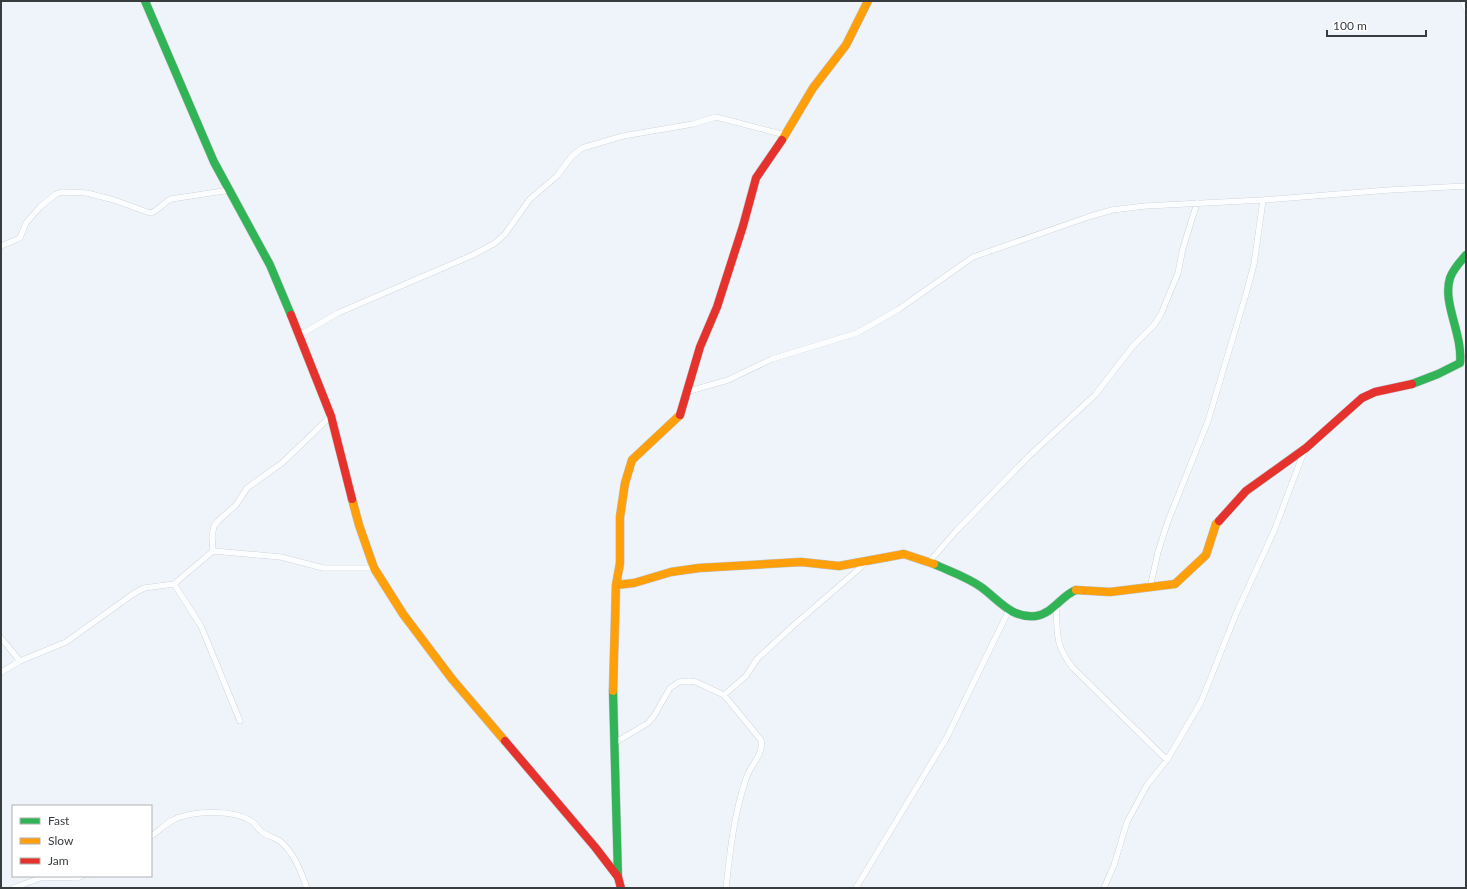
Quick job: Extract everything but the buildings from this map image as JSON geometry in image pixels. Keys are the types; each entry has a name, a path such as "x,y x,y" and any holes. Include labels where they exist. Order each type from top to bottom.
{"street":[{"path":"145,1 214,162 270,265 300,335 331,416 359,525 374,568 403,614 452,679 618,877"},
{"path":"622,888 618,877 616,742 613,682 616,585 620,563 620,518 625,483 632,460 680,416 700,347 717,307 743,226 756,178 785,135 813,88 846,45 868,1"},
{"path":"1463,1 1466,9"},
{"path":"300,335 338,313 473,255 495,242 505,234 530,199 557,176 572,156 582,148 623,136 716,117 785,135"},
{"path":"686,392 728,380 772,359 857,333 899,309 972,258 985,252 1112,210 1145,206 1263,200 1389,190 1466,186"},
{"path":"1,246 20,238 30,218 40,207 58,193 87,193 114,200 150,213 171,199 230,190"},
{"path":"1150,588 1158,552 1168,521 1208,421 1246,294 1255,257 1263,200"},
{"path":"929,562 957,530 1029,456 1095,395 1133,346 1154,325 1161,314 1178,272 1183,248 1197,203"},
{"path":"616,585 634,583 671,572 699,568 801,562 839,566 904,554 929,562 980,586 1016,614 1036,616 1056,606 1069,593 1080,589 1110,592 1175,584 1203,559 1206,555 1216,524 1246,491 1306,448 1370,392 1398,387 1460,364 1462,355 1460,340 1448,286 1454,270 1466,256"},
{"path":"213,551 212,536 214,526 218,521 236,505 247,488 282,463 331,416"},
{"path":"1104,888 1114,865 1127,822 1147,785 1166,760 1201,702 1236,614 1274,531 1306,448"},
{"path":"1,672 20,661 66,642 132,594 144,588 174,584 213,551 281,557 323,568 374,568"},
{"path":"724,695 746,676 757,659 869,560"},
{"path":"174,584 201,626 240,721"},
{"path":"1056,606 1058,644 1062,654 1073,668 1166,760"},
{"path":"856,888 947,737 1009,610"},
{"path":"1,638 20,661"},
{"path":"616,742 648,723 654,716 670,688 679,682 696,682 724,695 761,740 761,754 749,768 740,796 732,833 726,888"},
{"path":"152,835 171,821 189,815 222,812 234,814 253,822 262,832 279,841 295,859 307,888"},
{"path":"16,887 43,877 80,877"}],"traffic: fast":[{"path":"145,1 214,162 270,265 291,315"},
{"path":"1412,384 1438,374 1460,363 1459,341 1450,308 1448,288 1453,272 1466,255"},
{"path":"934,564 970,580 1012,611 1027,616 1042,615 1071,592 1076,590"},
{"path":"613,691 618,877"}],"traffic: slow":[{"path":"782,140 813,88 846,45 868,1"},
{"path":"613,691 616,585 620,563 620,517 625,483 632,460 680,415"},
{"path":"352,499 359,525 374,568 403,614 452,679 505,741"},
{"path":"1076,590 1110,592 1175,584 1206,555 1216,524 1219,521"},
{"path":"616,585 634,583 671,572 699,568 801,562 839,566 904,554 934,564"}],"traffic: jam":[{"path":"680,415 700,347 717,307 743,226 756,178 782,140"},
{"path":"291,315 331,416 352,499"},
{"path":"1219,521 1246,491 1306,448 1362,398 1375,392 1412,384"},
{"path":"505,741 595,847 618,877 621,888"}]}
